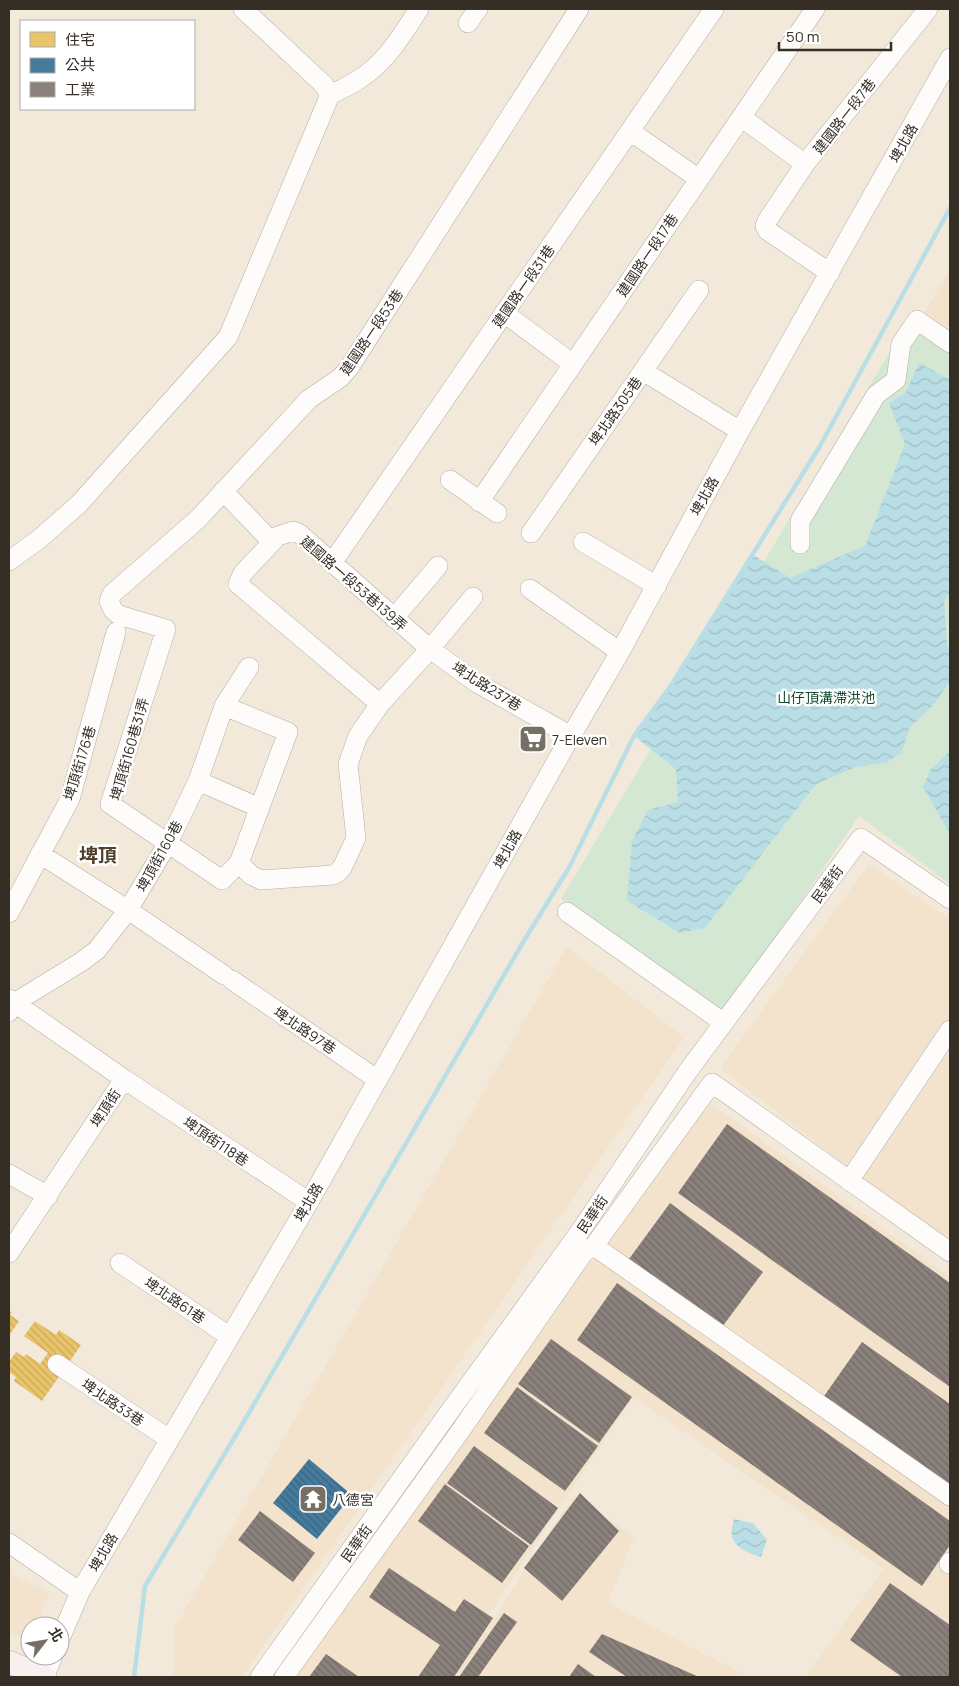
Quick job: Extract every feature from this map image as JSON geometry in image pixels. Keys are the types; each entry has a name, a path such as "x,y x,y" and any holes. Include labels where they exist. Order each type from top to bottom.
{"main road":[{"path":"9,1662 44,1677"}],"street":[{"path":"243,9 324,85 330,95"},
{"path":"9,561 38,540 79,504 228,337 330,95 359,80 375,67 398,41 419,9"},
{"name":"建國路一段53巷","path":"166,629 119,615 112,610 109,601 112,594 198,519 309,399 340,378 349,368 579,9"},
{"name":"建國路一段31巷","path":"332,563 714,9"},
{"name":"建國路一段17巷","path":"479,502 815,9"},
{"name":"建國路一段7巷","path":"830,273 768,231 765,226 805,164 928,9"},
{"name":"埤北路","path":"70,1616 80,1592 309,1202 620,652 740,431 950,58"},
{"path":"741,117 805,164"},
{"path":"630,131 699,179"},
{"name":"埤北路305巷","path":"531,533 699,290"},
{"path":"504,313 573,364"},
{"path":"800,544 800,521 876,395 896,380 901,344 917,320 950,343"},
{"path":"643,371 740,431"},
{"path":"450,480 497,514"},
{"path":"223,491 272,542"},
{"name":"建國路一段53巷139弄","path":"380,704 238,584 243,573 278,536 293,530 300,534 430,650"},
{"path":"583,542 657,586"},
{"path":"394,618 438,566"},
{"path":"530,589 620,652"},
{"path":"239,863 251,875 261,880 332,875 342,868 356,838 348,764 358,736 380,704 430,650 473,597"},
{"name":"埤頂街160巷31弄","path":"166,629 110,804 168,843"},
{"name":"埤頂街176巷","path":"9,913 70,799 116,632"},
{"name":"埤北路237巷","path":"430,650 477,683 571,736"},
{"name":"埤頂街160巷","path":"11,1005 97,950 128,910 168,843 198,781 224,706 249,667"},
{"path":"168,843 222,880 239,863 288,732 224,706"},
{"path":"198,781 260,808"},
{"name":"民華街","path":"260,1677 444,1418 581,1230 688,1072 861,838 950,899"},
{"name":"埤北路97巷","path":"40,854 128,910 378,1080"},
{"path":"567,912 724,1023"},
{"name":"埤頂街","path":"9,1252 124,1079 11,1005"},
{"path":"849,1181 950,1030"},
{"name":"埤頂街118巷","path":"124,1079 309,1202"},
{"path":"284,1677 461,1430 584,1252 594,1246 712,1083 950,1252"},
{"path":"9,1174 48,1196"},
{"path":"594,1246 950,1496"},
{"name":"埤北路61巷","path":"120,1263 229,1336"},
{"name":"埤北路33巷","path":"57,1364 169,1439"},
{"path":"9,1543 80,1592"}],"shaded area":[{"path":"950,269 950,329 925,312"},
{"path":"869,864 950,919 950,1246 720,1068"},
{"path":"567,947 684,1037 242,1677 173,1677 175,1627"},
{"path":"705,1099 950,1277 950,1677 805,1677 884,1569 633,1397 447,1677 294,1677"},
{"path":"574,1495 634,1537 608,1603 748,1677 455,1677"},
{"path":"9,1573 49,1592 41,1616 20,1616 20,1636 9,1632"}],"green space":[{"name":"山仔頂溝滯洪池","path":"906,325 950,355 950,884 859,816 724,1014 561,899"}],"water":[{"name":"山仔頂溝滯洪池","path":"919,363 950,380 950,593 944,601 947,645 950,653 950,681 935,703 910,727 901,753 886,763 856,767 816,784 705,928 680,933 627,901 632,841 648,810 678,802 676,769 634,736 672,684 752,554 790,578 865,546 905,444 889,403 906,392"},
{"path":"950,751 950,834 923,787 930,770"},
{"path":"734,1519 753,1523 767,1540 761,1557 739,1547 733,1540 732,1528"}],"building: 住宅":[{"path":"9,1311 12,1312 10,1315 19,1321 9,1336"},
{"path":"35,1321 56,1335 59,1330 81,1345 42,1401 14,1381 16,1377 9,1372 9,1362 16,1352 24,1357 26,1354 40,1364 48,1353 24,1336"}],"building: 公共":[{"name":"八德宮","path":"309,1459 352,1495 317,1539 273,1503"}],"building: 工業":[{"path":"727,1124 950,1283 950,1387 678,1193"},
{"path":"670,1203 763,1272 722,1327 629,1259"},
{"path":"617,1283 950,1521 950,1545 922,1586 577,1340"},
{"path":"551,1339 632,1397 599,1443 518,1384"},
{"path":"862,1342 950,1404 950,1489 822,1399"},
{"path":"517,1387 598,1446 565,1491 484,1433"},
{"path":"474,1446 558,1508 531,1545 447,1483"},
{"path":"445,1484 529,1546 502,1583 418,1521"},
{"path":"580,1493 619,1531 562,1601 524,1568"},
{"path":"260,1511 315,1553 293,1582 238,1540"},
{"path":"389,1568 455,1612 464,1599 493,1618 454,1677 418,1677 440,1645 369,1597"},
{"path":"890,1583 950,1625 950,1677 902,1677 850,1640"},
{"path":"504,1613 517,1622 478,1677 459,1677"},
{"path":"602,1634 699,1677 627,1677 589,1652"},
{"path":"326,1654 359,1677 309,1677"},
{"path":"578,1664 596,1677 569,1677"}],"waterway":[{"path":"134,1677 145,1586 236,1435 525,939 570,866 634,736 672,684 820,446 950,208"},
{"path":"431,1456 463,1411"}],"place":[{"name":"7-Eleven","path":"533,739"},
{"name":"八德宮","path":"313,1499"}],"district":[{"name":"埤頂","path":"98,855"}]}
